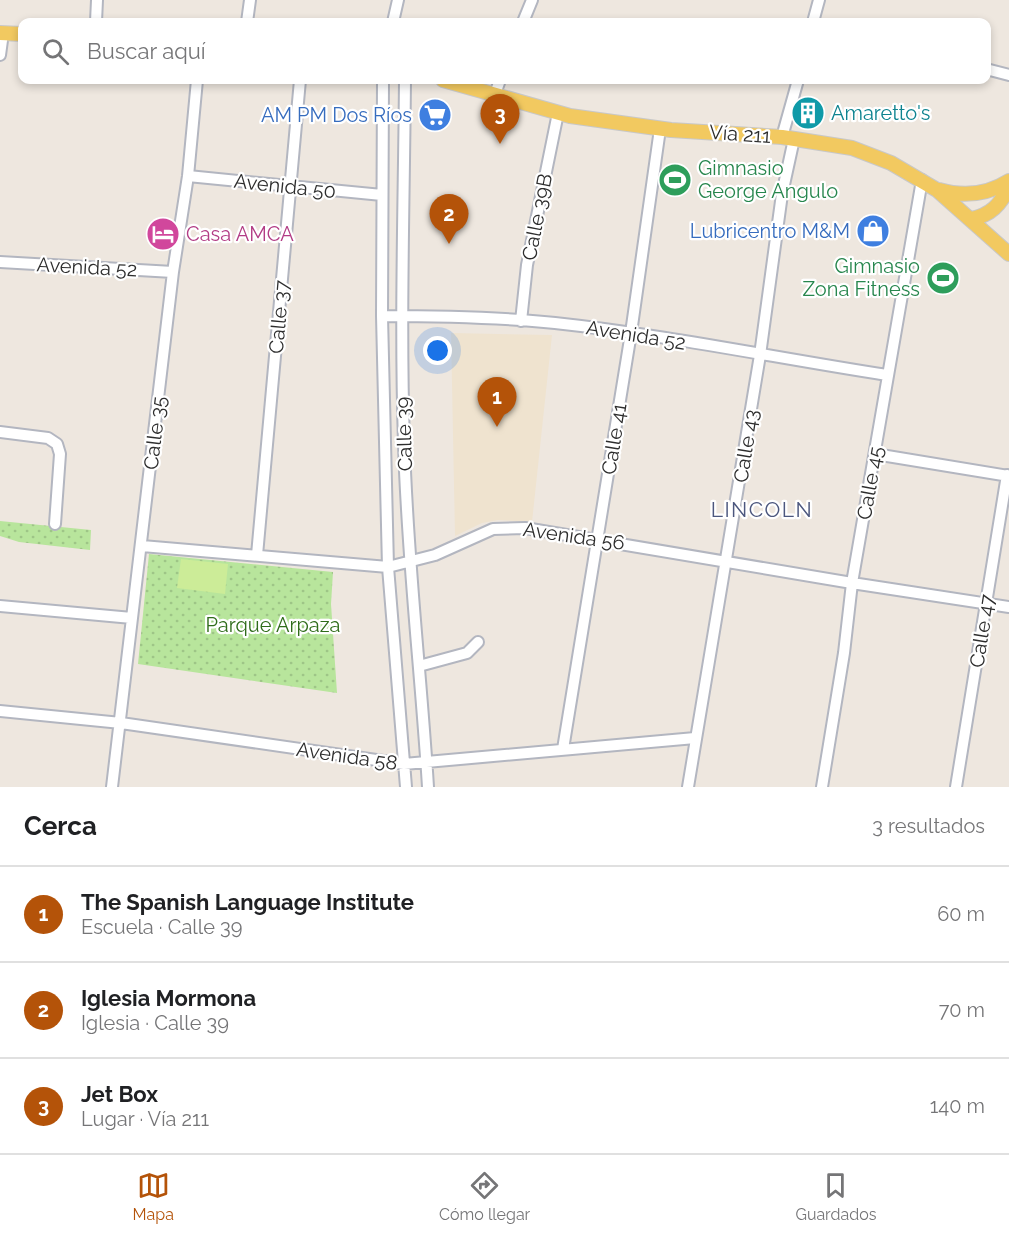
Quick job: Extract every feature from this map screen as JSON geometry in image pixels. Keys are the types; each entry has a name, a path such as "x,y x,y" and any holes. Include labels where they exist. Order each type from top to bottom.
{"main road":[{"path":"1,33 18,34"},
{"name":"Vía 211","path":"458,84 558,113 602,122 660,129 788,138 852,148 891,163 937,190 1009,254"},
{"path":"937,190 971,195 993,190 1009,181"},
{"path":"971,219 992,212 1009,187"}],"street":[{"path":"96,18 97,0"},
{"path":"248,18 250,0"},
{"path":"394,18 398,0"},
{"path":"525,18 532,0"},
{"path":"815,18 819,0"},
{"path":"0,55 1,33"},
{"path":"991,70 1009,75"},
{"name":"Calle 35","path":"112,787 173,272 188,176 197,84"},
{"name":"Calle 37","path":"257,555 300,84"},
{"name":"Calle 39","path":"383,84 382,316 388,567 406,787"},
{"name":"Calle 39","path":"405,84 402,316 404,444 410,562 428,787"},
{"path":"495,94 499,84"},
{"name":"Calle 43","path":"688,787 760,355 788,138 797,84"},
{"name":"Calle 39B","path":"521,321 527,265 558,113"},
{"name":"Calle 41","path":"563,749 631,333 660,129"},
{"name":"Avenida 50","path":"188,176 382,195"},
{"name":"Calle 45","path":"822,787 844,653 852,583 921,180"},
{"name":"Avenida 52","path":"0,262 173,272"},
{"name":"Avenida 52","path":"382,316 521,321 631,333 887,375"},
{"path":"0,432 48,438 57,444 60,454 55,524"},
{"path":"875,454 1008,476"},
{"name":"Calle 47","path":"956,787 1008,476"},
{"name":"Avenida 56","path":"141,546 388,567 435,555 494,529 508,527 598,539 852,583 1009,607"},
{"path":"0,606 132,618"},
{"path":"419,666 467,653 478,642"},
{"name":"Avenida 58","path":"0,711 121,723 404,764 695,738"}],"shaded area":[{"path":"451,333 552,335 532,522 498,520 482,523 455,536"}],"green space":[{"path":"0,521 91,530 90,550 19,542 0,536"},
{"name":"Parque Arpaza","path":"149,554 333,572 331,604 337,693 138,664"},
{"path":"181,559 228,564 225,594 177,588"}],"place":[{"name":"Amaretto's","path":"808,113"},
{"name":"AM PM Dos Ríos","path":"435,115"},
{"name":"Jet Box","path":"500,144"},
{"name":"Gimnasio George Angulo","path":"675,180"},
{"name":"Lubricentro M&M","path":"873,231"},
{"name":"Casa AMCA","path":"163,234"},
{"name":"Iglesia Mormona","path":"449,244"},
{"name":"Gimnasio Zona Fitness","path":"943,278"},
{"name":"The Spanish Language Institute","path":"497,427"}],"district":[{"name":"LINCOLN","path":"762,509"}]}
